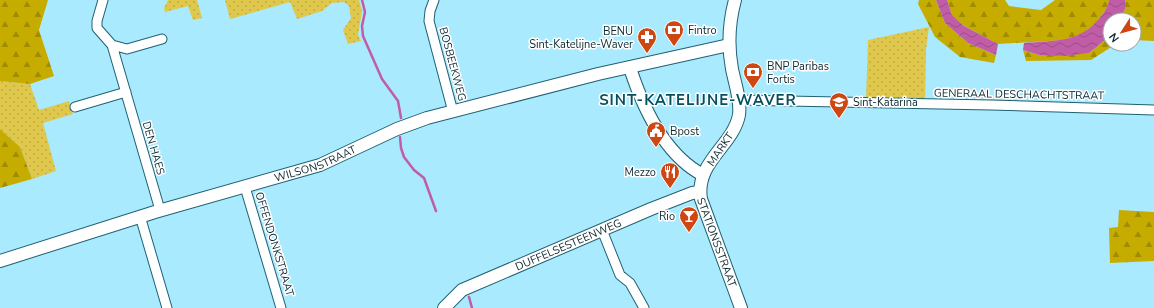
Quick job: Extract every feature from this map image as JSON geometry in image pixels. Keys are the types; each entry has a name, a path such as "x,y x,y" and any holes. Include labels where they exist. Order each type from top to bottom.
{"street":[{"name":"DEN HAES","path":"103,0 97,21 97,28 112,45 160,210"},
{"name":"BOSBEEKWEG","path":"434,0 430,11 429,21 453,112"},
{"name":"MARKT","path":"630,68 638,92 671,150 685,164 703,175 712,159 734,129 739,114 739,100 729,45 731,19 735,0"},
{"path":"112,45 126,48 162,39"},
{"path":"630,68 729,45"},
{"name":"WILSONSTRAAT","path":"0,261 160,210 320,165 397,129 427,118 598,74 630,68"},
{"path":"75,107 126,92"},
{"name":"GENERAAL DESCHACHTSTRAAT","path":"739,100 1154,110"},
{"name":"STATIONSSTRAAT","path":"703,175 700,192 701,199 741,308"},
{"name":"OFFENDONKSTRAAT","path":"245,187 281,308"},
{"name":"DUFFELSESTEENWEG","path":"444,308 462,290 602,230 683,197 700,192"},
{"path":"140,216 167,308"},
{"path":"602,230 620,275 630,283 644,308"}],"shaded area":[{"path":"168,0 197,0 202,18 193,20 188,6 165,12 164,8"},
{"path":"225,0 359,0 362,11 358,35 361,41 348,44 343,30 351,18 349,6 344,2 332,3 322,11 297,19 290,2 230,19"},
{"path":"929,27 926,50 925,100 866,99 868,40"},
{"path":"0,81 30,84 39,110 69,101 73,114 43,123 56,171 32,179 20,147 0,129"}],"green space":[{"path":"0,0 48,0 39,30 54,76 30,84 0,81"},
{"path":"919,0 936,0 945,23 968,43 996,55 994,63 960,57 935,37 918,4"},
{"path":"947,0 1005,0 1009,6 1041,10 1055,0 1109,0 1108,6 1104,12 1102,12 1096,23 1083,33 1066,40 998,44 964,26 952,15"},
{"path":"1125,0 1154,0 1154,41 1142,40 1142,12 1124,12"},
{"path":"1102,42 1102,52 1104,52 1091,60 1026,61 1023,50 1039,55 1089,53"},
{"path":"0,129 20,147 32,179 0,188"},
{"path":"1119,210 1154,212 1154,261 1110,263 1109,228 1118,227"}],"water":[{"path":"936,0 947,0 952,15 964,26 998,44 996,55 968,43 945,23"},
{"path":"1109,0 1125,0 1124,12 1103,12"},
{"path":"1102,14 1102,42 1089,53 1065,56 1039,55 1023,50 1024,43 1066,39 1084,32 1093,25"}],"waterway":[{"path":"362,0 365,12 362,26 363,36 382,79 398,101 401,118"},
{"path":"400,137 404,157 414,170 424,178 436,211"},
{"path":"469,297 472,308"}],"place":[{"name":"Fintro","path":"674,47"},
{"name":"BENU Sint-Katelijne-Waver","path":"647,54"},
{"name":"BNP Paribas Fortis","path":"753,89"},
{"name":"Sint-Katarina","path":"839,119"},
{"name":"Bpost","path":"656,148"},
{"name":"Mezzo","path":"670,189"},
{"name":"Rio","path":"689,233"}],"district":[{"name":"SINT-KATELIJNE-WAVER","path":"698,100"}]}
